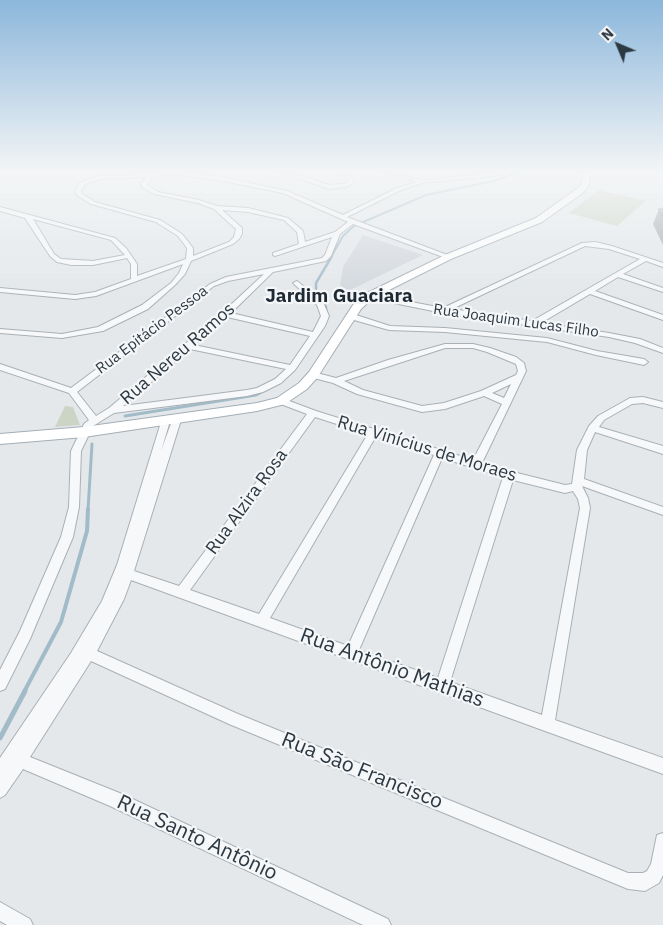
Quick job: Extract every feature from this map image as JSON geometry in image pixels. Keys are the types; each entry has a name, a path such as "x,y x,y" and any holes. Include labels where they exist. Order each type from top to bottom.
{"main road":[{"path":"0,439 84,432 257,407 281,401 298,390 313,375 350,316 369,296 448,257 522,228 549,213"}],"street":[{"path":"15,213 108,237 119,244 134,264 134,281"},
{"path":"0,331 52,336 74,335 100,329 137,312 160,296 182,274 191,251 188,244 170,227 148,217 133,213"},
{"path":"0,290 75,297 96,294 134,281 231,243 240,234 239,228 223,213"},
{"path":"261,213 286,219 297,226 300,231 302,245"},
{"path":"336,213 363,226 448,257"},
{"path":"275,254 338,233 348,218 357,213"},
{"path":"28,217 52,255 59,261 93,263 129,256"},
{"name":"Rua Epitácio Pessoa","path":"72,391 212,286 226,279 270,272 324,260 328,256 338,233"},
{"path":"443,311 584,244 610,247 663,265"},
{"path":"535,323 645,259"},
{"name":"Rua Nereu Ramos","path":"84,432 94,420 112,410 189,346 270,272"},
{"path":"618,275 663,290"},
{"path":"112,410 247,393 270,386 292,368 324,320 324,309 298,283"},
{"path":"588,291 663,318"},
{"name":"Rua Joaquim Lucas Filho","path":"369,296 443,311 627,338 663,351"},
{"path":"226,314 315,335"},
{"path":"350,316 396,329 445,330 547,340 577,346 596,353 644,362"},
{"path":"189,346 292,368"},
{"path":"336,381 431,349 460,346 490,350 513,359 521,366 519,377 476,465"},
{"path":"0,367 72,391 94,420"},
{"path":"313,375 336,381 360,392 422,408 445,406 484,393 519,377"},
{"path":"484,393 506,402"},
{"path":"547,725 585,508 577,484 582,450 592,428 601,418 630,401 643,400 663,405"},
{"name":"Rua Vinícius de Moraes","path":"281,401 439,454 509,475 565,489 577,484 663,512"},
{"name":"Rua Alzira Rosa","path":"181,592 313,413"},
{"path":"0,790 15,758 107,622 124,573 170,420"},
{"path":"592,428 663,450"},
{"path":"0,684 25,635 67,537 74,507 76,451 84,432"},
{"path":"262,621 374,432"},
{"path":"351,654 439,454"},
{"path":"442,686 509,475"},
{"name":"Rua Antônio Mathias","path":"124,573 663,766"},
{"name":"Rua São Francisco","path":"85,652 234,719 628,881 645,882 653,877 659,866 663,841"},
{"path":"0,771 15,758"},
{"name":"Rua Santo Antônio","path":"15,758 116,800 382,925"},
{"path":"0,912 24,925"}],"shaded area":[{"path":"570,213 632,213 617,226"},
{"path":"363,235 423,255 348,291 340,285 343,267"},
{"path":"65,406 73,407 80,425 55,427"}],"waterway":[{"path":"331,257 343,236 354,226 384,213"},
{"path":"326,313 326,307 316,291 316,283 332,256"},
{"path":"125,416 256,395 279,383"},
{"path":"88,510 92,444"},
{"path":"24,692 61,622 87,531 88,509"},
{"path":"0,738 25,691"}],"district":[{"name":"Jardim Guaciara","path":"339,297"}]}
